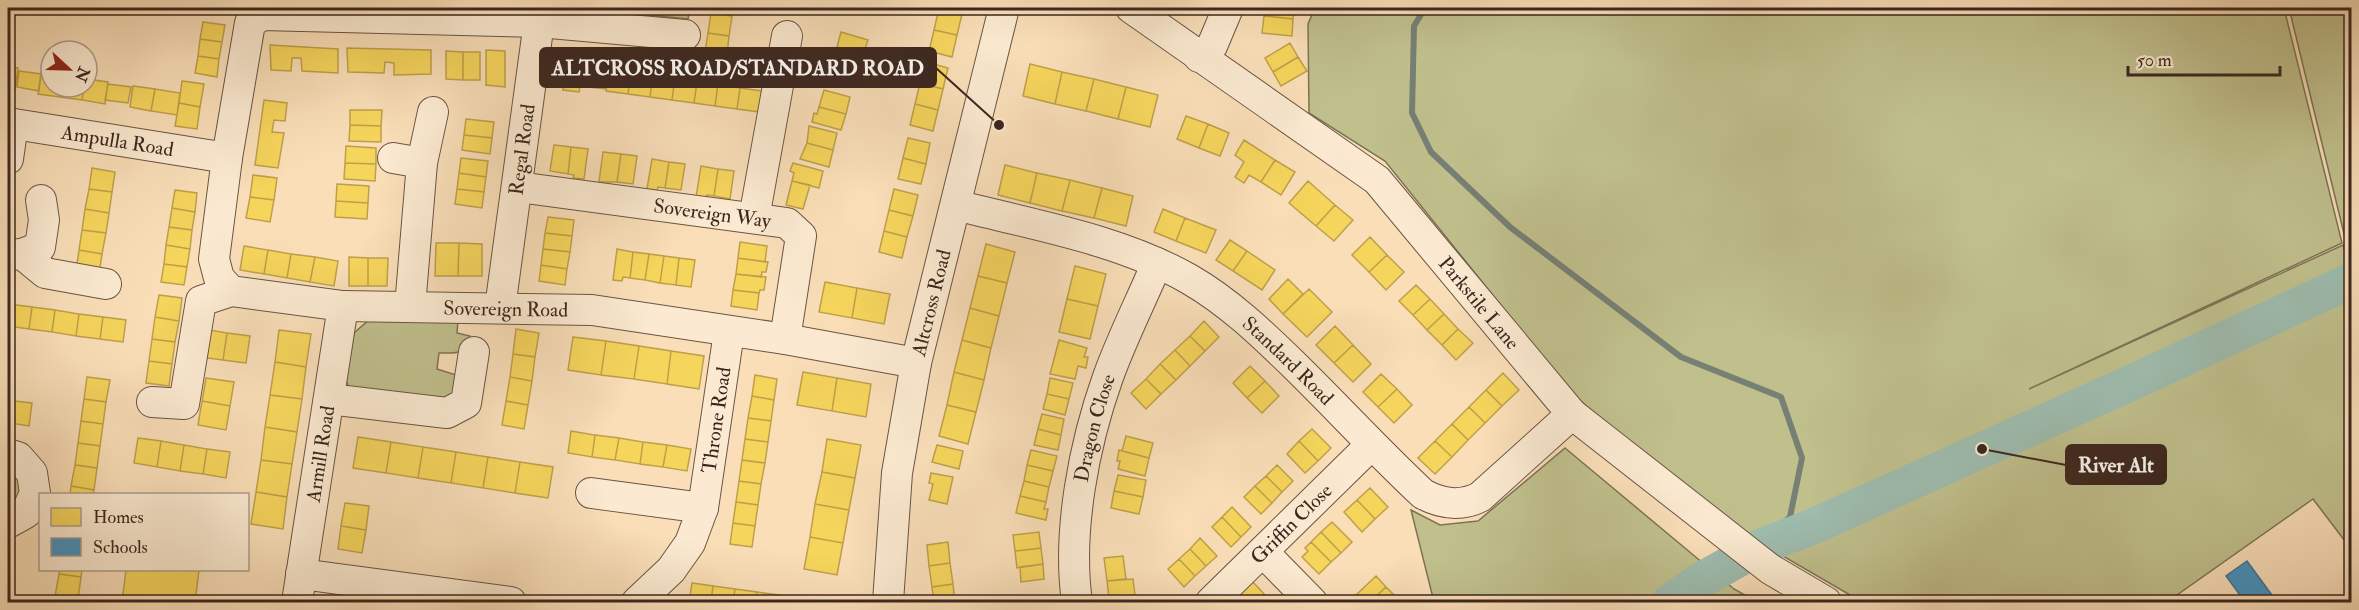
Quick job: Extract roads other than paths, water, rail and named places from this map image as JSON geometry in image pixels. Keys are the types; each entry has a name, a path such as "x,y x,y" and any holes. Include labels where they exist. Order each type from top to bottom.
{"street":[{"name":"Altcross Road","path":"888,603 897,473 916,363 1004,8"},
{"name":"Parkstile Lane","path":"1131,8 1377,180 1572,414 1707,522 1770,569 1826,603"},
{"path":"1199,57 1212,46 1228,8"},
{"path":"152,402 184,404 201,301 231,291 219,278 214,259 250,23 262,15 539,22 685,35"},
{"name":"Regal Road","path":"500,308 539,22"},
{"path":"754,218 787,36"},
{"path":"410,307 407,160 433,112"},
{"path":"8,159 10,123"},
{"name":"Ampulla Road","path":"10,123 228,158"},
{"name":"Sovereign Way","path":"518,187 787,223 801,236 785,339"},
{"path":"15,254 40,247 44,220 41,200"},
{"name":"Standard Road","path":"956,205 1098,242 1157,263 1189,279 1218,298 1257,329 1371,445 1423,494 1441,502 1463,503 1480,497 1572,414"},
{"path":"15,254 45,273 106,284"},
{"name":"Dragon Close","path":"1077,603 1074,583 1074,533 1092,434 1108,376 1157,263"},
{"name":"Sovereign Road","path":"231,291 343,306 592,310 785,339 916,363"},
{"name":"Armill Road","path":"299,588 343,306"},
{"name":"Throne Road","path":"637,603 671,570 690,543 703,508 729,332"},
{"path":"329,399 447,413 466,403 474,352"},
{"name":"Griffin Close","path":"1211,603 1371,445"},
{"path":"8,454 18,457 32,473 35,494 26,513 8,523"},
{"path":"591,493 703,508"},
{"path":"1263,552 1312,603"},
{"path":"299,588 511,603"}],"waterway":[{"path":"1425,8 1414,26 1412,113 1431,152 1510,227 1681,357 1781,397 1802,458 1790,517 1758,548"},
{"path":"1670,602 1698,582 1758,548 1814,526 2352,280"}],"place":[{"name":"ALTCROSS ROAD/STANDARD ROAD","path":"999,125"},
{"name":"River Alt","path":"1982,449"}]}
